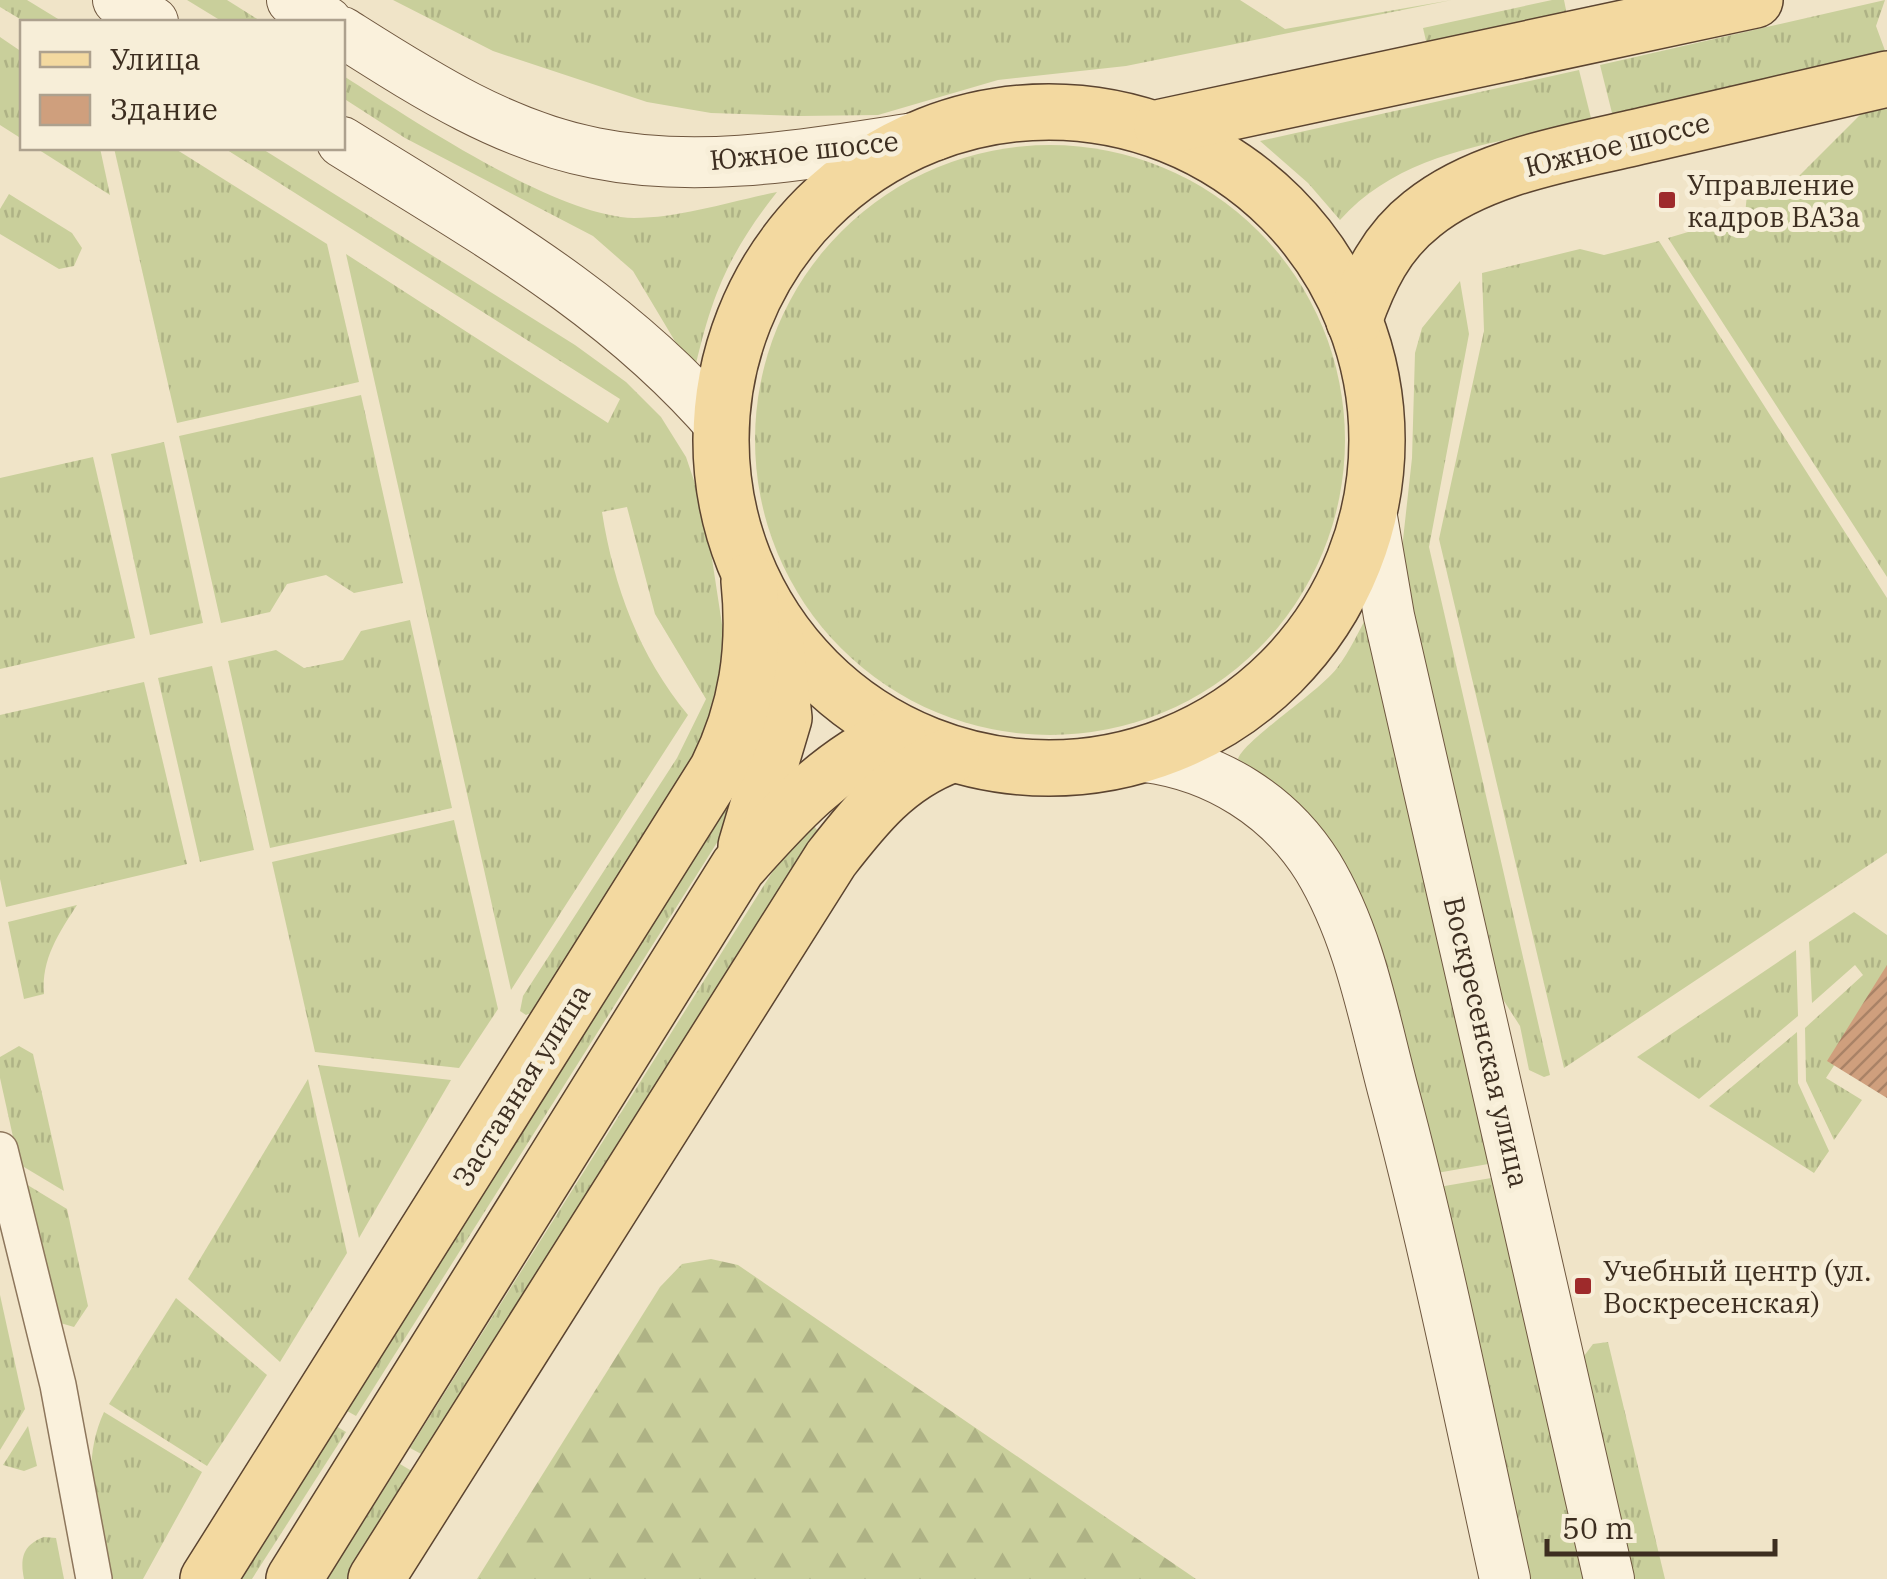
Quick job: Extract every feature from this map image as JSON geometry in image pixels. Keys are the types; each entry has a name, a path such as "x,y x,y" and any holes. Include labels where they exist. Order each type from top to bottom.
{"main road":[{"path":"118,0 150,20"},
{"path":"292,0 324,20"},
{"path":"1162,127 1756,0"},
{"name":"Южное шоссе","path":"345,34 486,116 595,154 674,162 755,161 936,135"},
{"name":"Южное шоссе","path":"1354,321 1369,278 1392,243 1422,214 1454,192 1516,169 1609,144 1887,79"},
{"path":"1145,757 1222,720 1261,692 1328,615 1347,576 1370,505 1372,415 1354,321 1330,272 1304,232 1264,190 1225,159 1162,127 1081,110 1016,116 936,135 879,161 799,226 772,264 740,332 723,428 724,468 748,563 773,618 805,662 845,700 897,734 951,756 1042,769 1145,757 1178,761 1234,786 1270,810 1316,864 1341,909 1357,950 1418,1182 1505,1579"},
{"path":"345,144 603,310 648,347 723,428"},
{"name":"Воскресенская улица","path":"1370,505 1389,616 1610,1579"},
{"name":"Заставная улица","path":"208,1579 717,770 742,712 750,670 754,620 748,563"},
{"path":"738,867 784,718 773,618"},
{"path":"294,1579 738,867 820,780 858,751 897,734"},
{"path":"376,1579 831,859 893,786 926,765 951,756"}],"street":[{"path":"0,1150 58,1386 94,1579"}],"green space":[{"path":"0,0 27,0 60,20 22,20 0,7"},
{"path":"187,0 227,0 259,20 220,20"},
{"path":"393,0 1240,0 1285,29 1452,0 1126,66 998,80 878,115 800,116 711,113 647,102 493,51"},
{"path":"1564,0 1567,15 1427,45 1423,28"},
{"path":"1885,0 1876,26 1887,56 1613,117 1600,65"},
{"path":"0,37 20,51 20,138 0,125"},
{"path":"1579,70 1592,122 1490,143 1424,163 1365,196 1340,220 1308,183 1260,141"},
{"path":"345,77 484,162 565,201 602,213 634,218 669,215 777,192 746,236 724,277 707,321 694,373 633,271 593,236 405,138 345,99"},
{"path":"1887,107 1887,577 1668,238 1745,215 1747,194 1797,178 1862,113"},
{"path":"1050,145 1107,151 1163,168 1214,195 1258,232 1295,276 1322,327 1339,383 1345,440 1339,497 1322,553 1295,604 1258,648 1214,685 1163,712 1107,729 1050,735 993,729 937,712 886,685 842,648 805,604 778,553 761,497 755,440 761,383 778,327 805,276 842,232 886,195 937,168 993,151"},
{"path":"39,150 100,150 110,195"},
{"path":"114,150 177,150 327,244 359,382 177,423"},
{"path":"227,150 264,150 575,345 626,382 661,417 686,457 705,513 725,644 723,678 705,743 533,1012 526,1015 520,1011 523,996 677,758 706,699 655,614 627,507 602,512 631,620 656,669 688,715 511,990 346,254 608,423 620,399"},
{"path":"9,194 72,233 82,248 74,266 59,269 0,234 0,209"},
{"path":"1659,241 1887,598 1887,853 1564,1068 1439,539 1484,331 1482,273 1580,249 1604,255"},
{"path":"1460,281 1469,334 1429,547 1550,1075 1544,1077 1529,1070 1520,1026 1486,973 1399,576 1412,458 1415,353 1422,328"},
{"path":"361,395 403,583 354,593 326,575 287,584 270,612 221,623 179,436"},
{"path":"164,442 203,623 150,635 111,454"},
{"path":"93,457 135,638 0,669 0,478"},
{"path":"1369,612 1494,1163 1431,1174 1320,834 1286,793 1238,759 1253,740 1337,668"},
{"path":"410,620 452,808 270,848 228,661 276,650 304,668 343,660 361,631"},
{"path":"212,666 254,850 200,862 158,678"},
{"path":"144,682 187,864 6,907 0,879 0,715"},
{"path":"728,803 733,805 730,822 356,1416 340,1407"},
{"path":"454,820 498,1009 459,1068 315,1052 272,862"},
{"path":"812,823 817,830 815,839 425,1456 410,1448 800,828"},
{"path":"77,905 48,958 44,994 24,999 8,922"},
{"path":"1854,912 1887,935 1887,983 1826,1078 1862,1100 1834,1140 1806,1081 1805,1028 1863,975 1855,965 1812,1003 1809,942"},
{"path":"1796,950 1798,1016 1699,1099 1637,1057"},
{"path":"1797,1032 1798,1083 1829,1151 1814,1173 1709,1106"},
{"path":"19,1046 33,1054 64,1191 19,1164 0,1078 0,1057"},
{"path":"318,1065 451,1080 359,1238"},
{"path":"308,1079 347,1253 280,1362 188,1279"},
{"path":"1497,1177 1588,1579 1521,1579 1433,1188"},
{"path":"21,1181 67,1209 88,1306 74,1327 57,1322"},
{"path":"711,1259 738,1265 1196,1579 477,1579 660,1287 682,1264"},
{"path":"0,1295 25,1409 0,1450"},
{"path":"176,1298 267,1375 207,1466 109,1404"},
{"path":"1608,1342 1665,1579 1626,1579 1586,1401 1584,1356 1593,1344"},
{"path":"104,1412 202,1472 143,1579 111,1579 91,1475 96,1433"},
{"path":"331,1423 346,1432 252,1579 232,1579"},
{"path":"28,1426 37,1466 24,1471 3,1465"},
{"path":"400,1464 415,1473 348,1579 327,1579"},
{"path":"44,1537 56,1538 64,1579 24,1579 24,1554 31,1544"}],"building":[{"path":"1887,965 1887,1098 1827,1061"}],"place":[{"name":"Управление кадров ВАЗа","path":"1667,200"},
{"name":"Учебный центр (ул. Воскресенская)","path":"1583,1286"}]}
